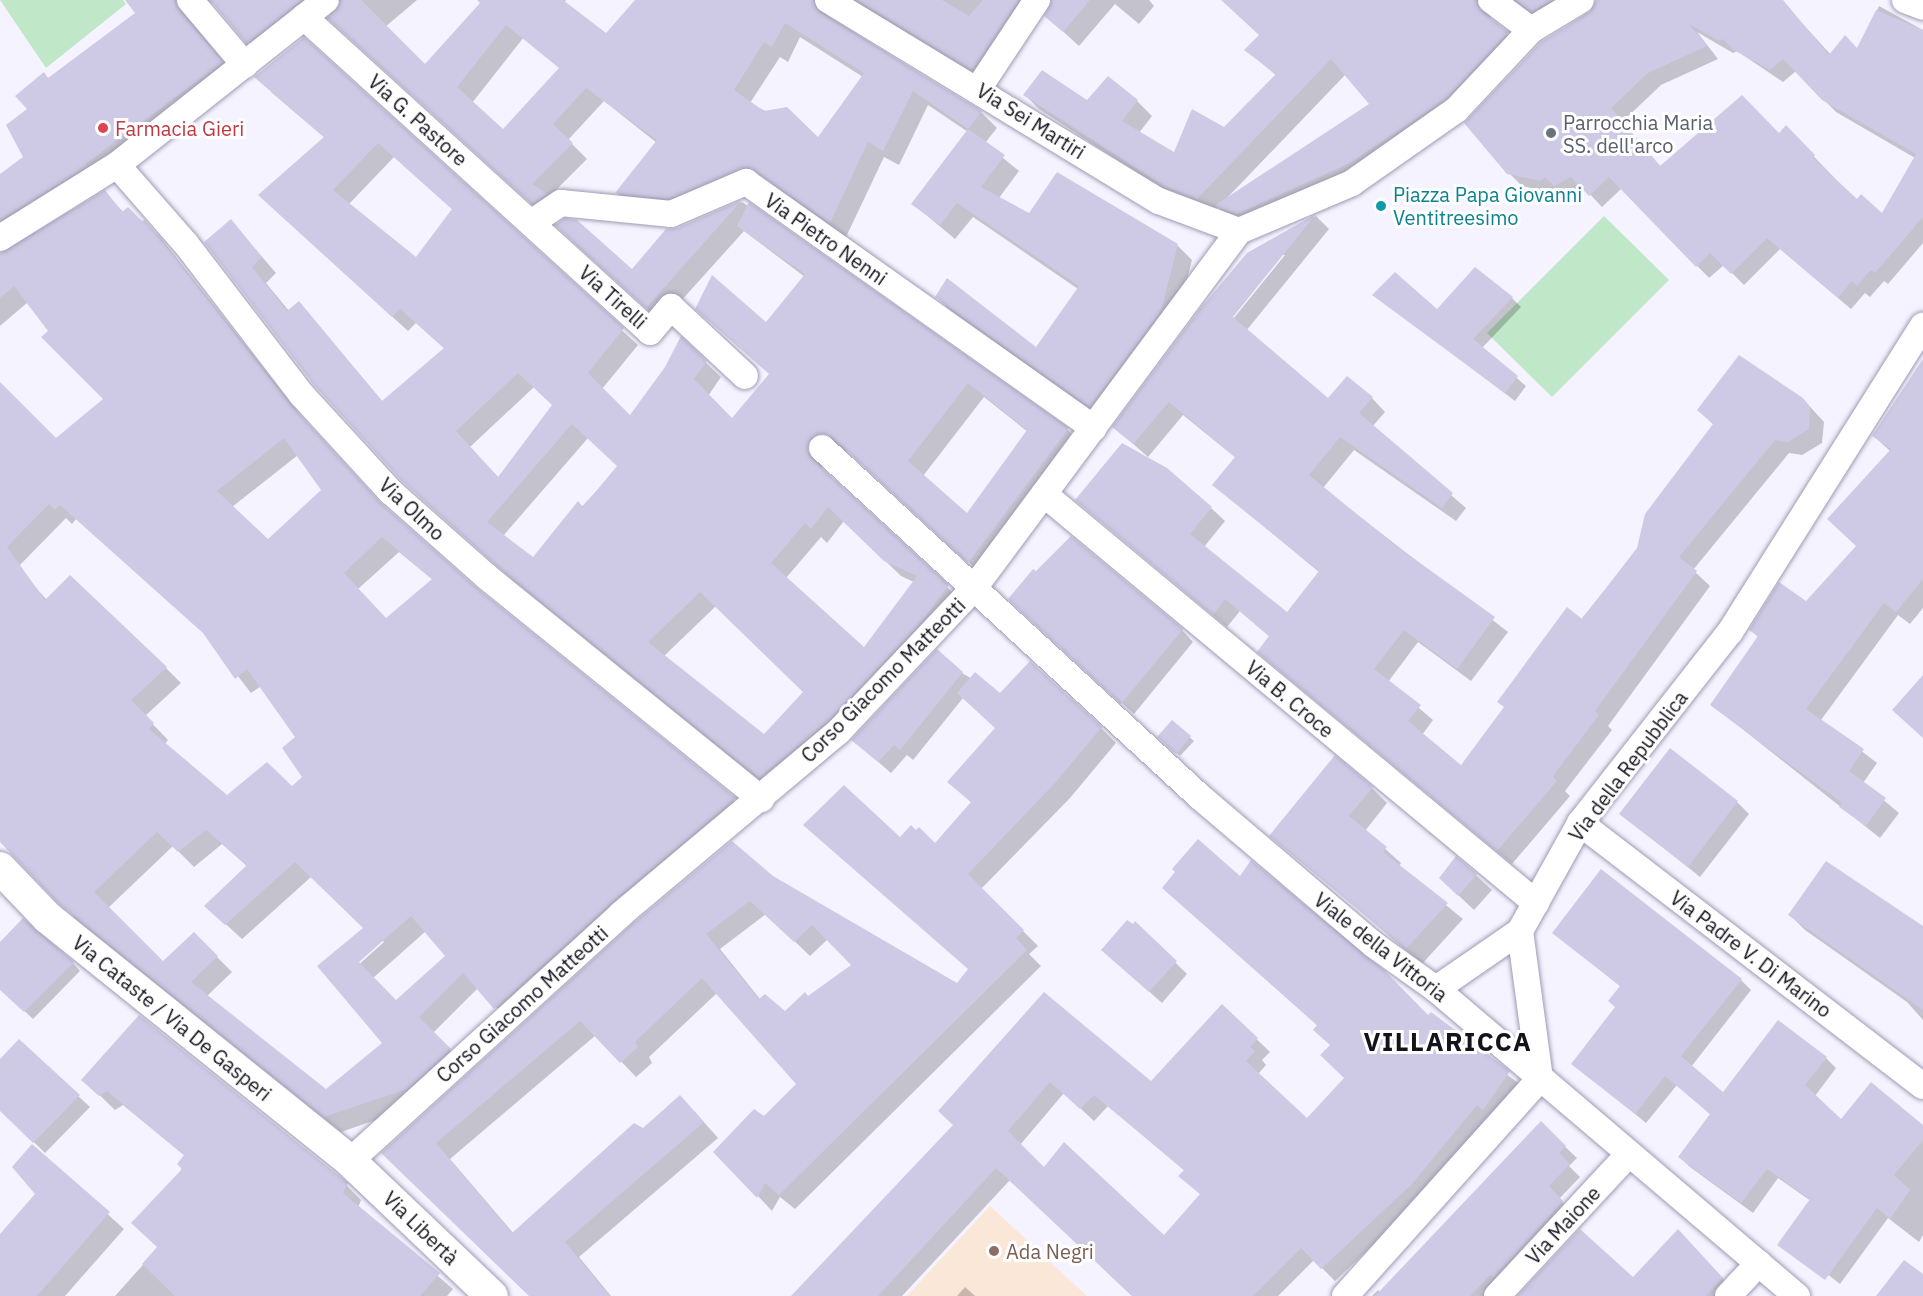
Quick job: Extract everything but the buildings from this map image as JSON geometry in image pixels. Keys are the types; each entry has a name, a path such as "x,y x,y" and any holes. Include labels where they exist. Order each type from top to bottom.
{"street":[{"path":"190,0 245,65"},
{"path":"0,238 117,165 326,0"},
{"name":"Via Sei Martiri","path":"828,0 978,88 1159,201 1239,231"},
{"path":"978,88 1037,0"},
{"path":"1491,0 1531,30"},
{"path":"1239,231 1352,183 1456,110 1531,30 1581,0"},
{"path":"1905,0 1923,7"},
{"name":"Via G. Pastore","path":"304,17 531,223"},
{"name":"Via Olmo","path":"117,165 186,244 302,395 391,492 487,577 761,799"},
{"name":"Via Pietro Nenni","path":"531,223 561,203 671,214 746,182 1094,428"},
{"name":"Via Tirelli","path":"531,223 650,332 671,307 745,376"},
{"name":"Corso Giacomo Matteotti","path":"350,1161 621,914 761,799 838,732 974,588 1239,231"},
{"name":"Via della Repubblica","path":"1520,931 1580,823 1730,632 1923,326"},
{"name":"Viale della Vittoria","path":"822,448 1199,796 1374,945 1436,988 1797,1296"},
{"name":"Via B. Croce","path":"1044,494 1536,903"},
{"name":"Via Padre V. Di Marino","path":"1580,823 1923,1086"},
{"name":"Via Cataste / Via De Gasperi","path":"0,868 48,918 350,1161"},
{"path":"1345,1296 1540,1079 1520,931 1436,988"},
{"name":"Via Maione","path":"1497,1296 1629,1154"},
{"name":"Via Libertà","path":"350,1161 492,1296"},
{"path":"1728,1296 1758,1263"}],"shaded area":[{"name":"Ada Negri","path":"990,1206 1087,1296 907,1296"}],"green space":[{"path":"0,0 123,0 126,4 46,68"},
{"path":"1604,216 1669,280 1552,397 1487,333"}],"place":[{"name":"Farmacia Gieri","path":"103,128"},
{"name":"Parrocchia Maria SS. dell'arco","path":"1551,133"},
{"name":"Piazza Papa Giovanni Ventitreesimo","path":"1381,206"},
{"name":"Ada Negri","path":"994,1251"}],"district":[{"name":"VILLARICCA","path":"1448,1042"}]}
